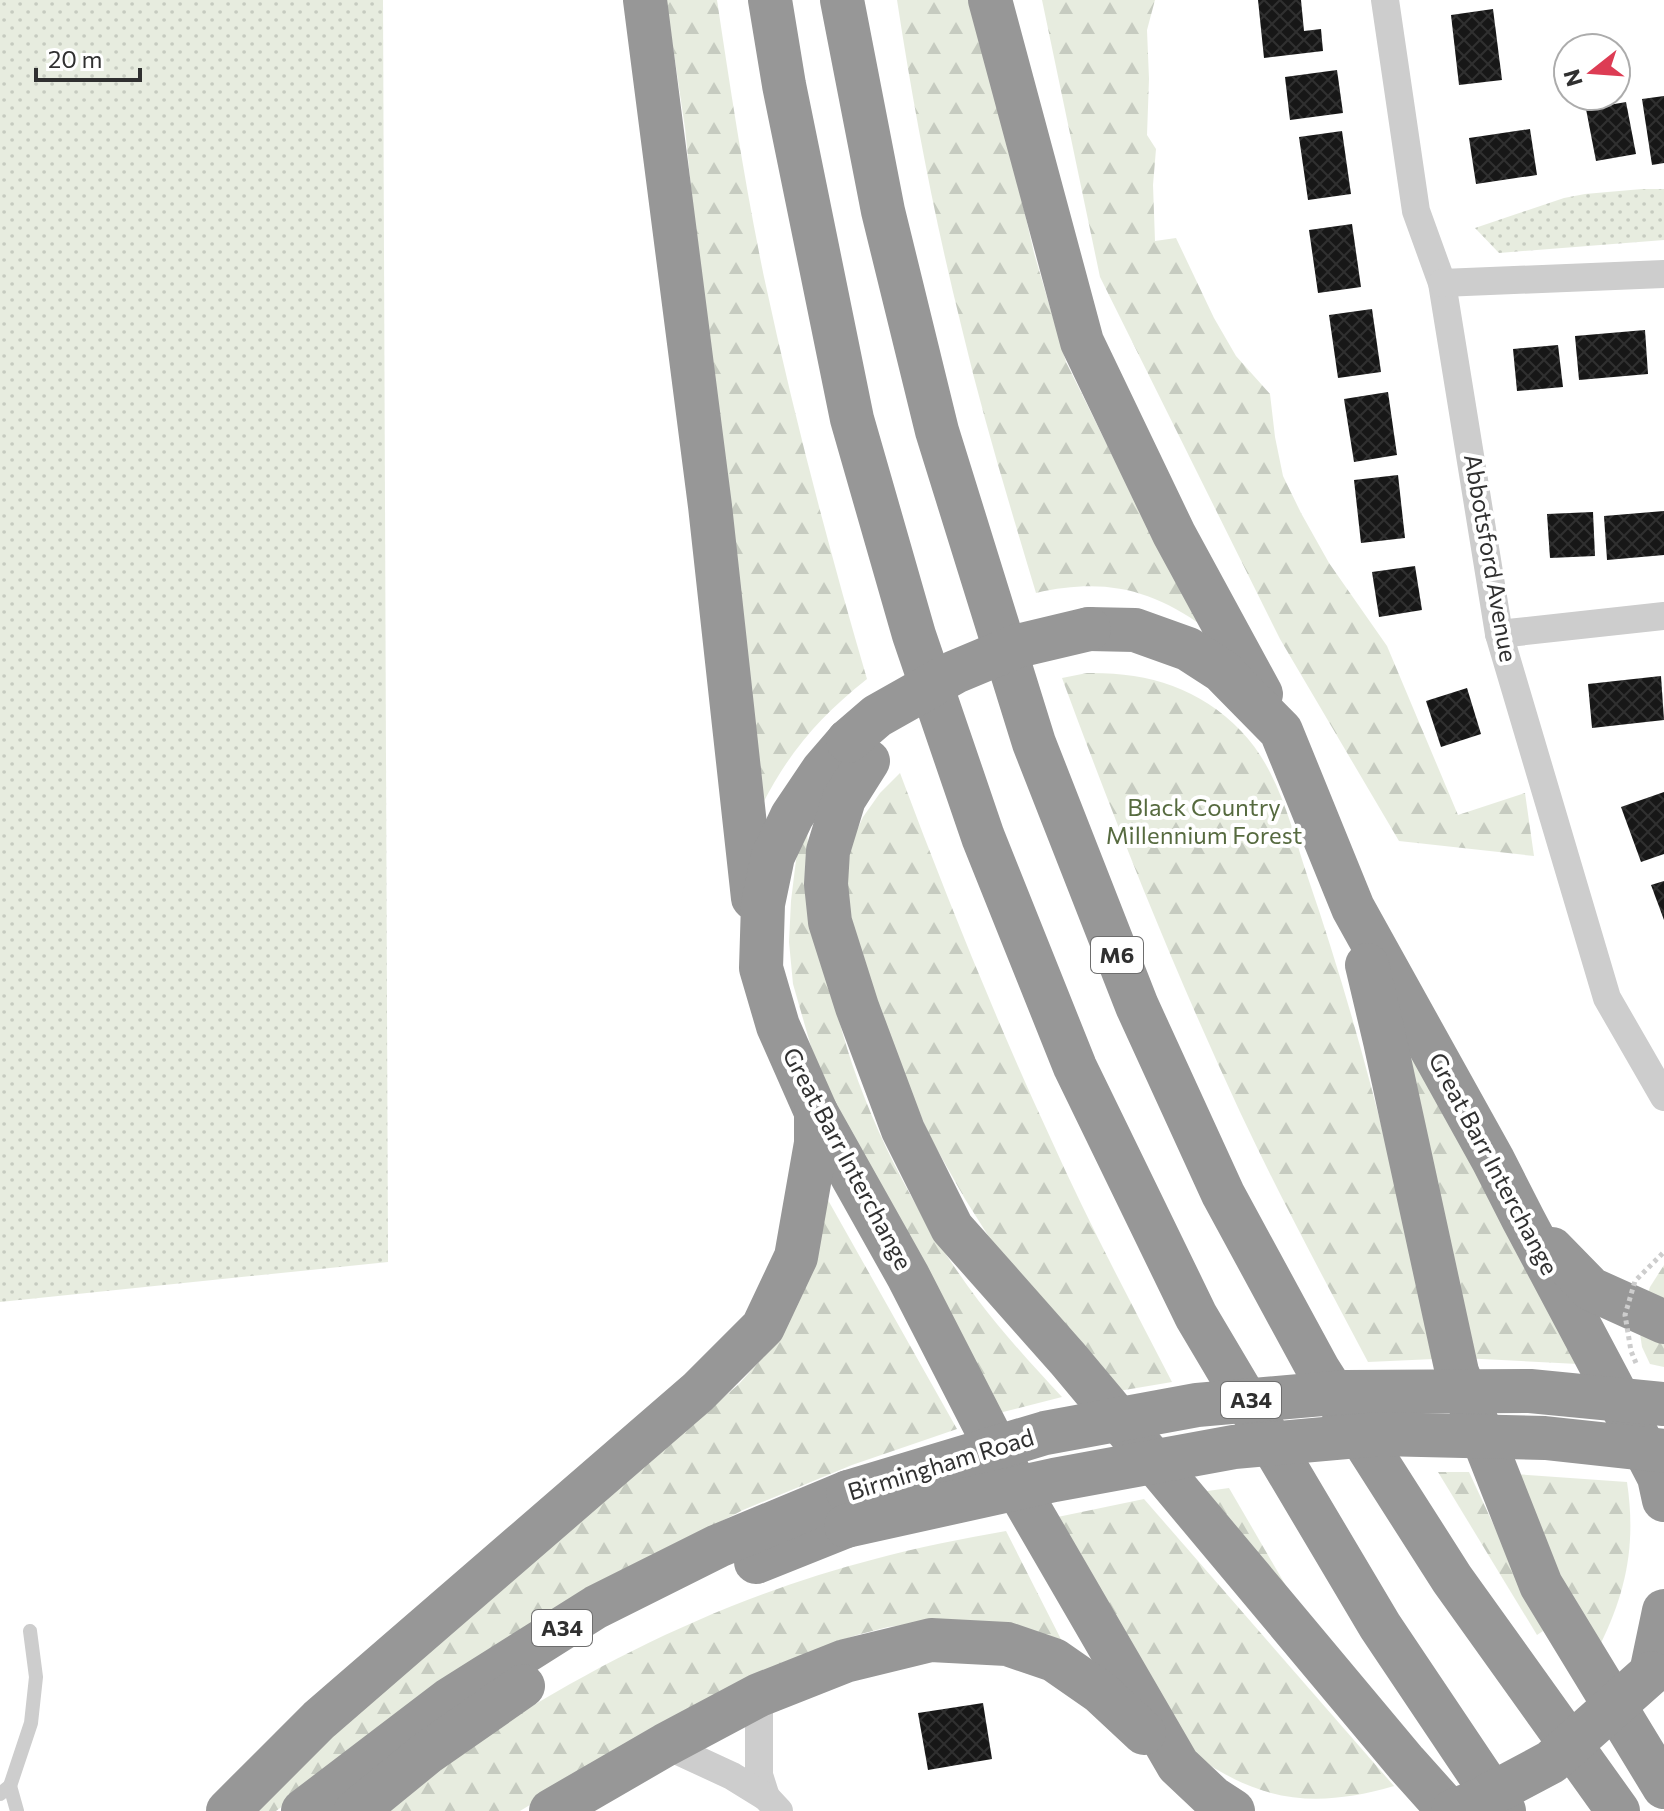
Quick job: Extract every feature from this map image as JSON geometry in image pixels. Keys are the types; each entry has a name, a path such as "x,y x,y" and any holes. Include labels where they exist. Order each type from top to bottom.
{"highway":[{"path":"645,0 710,506 761,968"},
{"path":"770,0 787,100 856,433 914,635 983,837 1075,1067 1196,1316 1380,1626 1504,1811"},
{"name":"M6","path":"842,0 883,211 937,431 1034,743 1137,1006 1223,1194 1318,1369 1452,1579 1618,1811"},
{"path":"990,0 1082,342 1174,534 1281,731"},
{"name":"Great Barr Interchange","path":"1233,1811 1213,1798 1178,1765 1011,1477 908,1276 816,1112 778,1026 761,968 763,904 773,856 792,816 823,770 858,751 877,716 955,672 1017,646 1089,629 1135,630 1188,649 1222,671 1281,731 1353,908 1493,1160 1659,1477 1664,1500"},
{"path":"858,751 828,851 826,884 830,922 857,1007 903,1130 952,1228 1068,1359 1396,1751 1451,1811 1476,1802 1551,1762 1657,1670 1664,1611"},
{"path":"1353,908 1457,1372 1541,1585 1664,1787"},
{"path":"228,1811 319,1720 698,1392 763,1327 796,1257 816,1143 816,1112"},
{"path":"1523,1219 1591,1289 1664,1322"},
{"name":"Birmingham Road","path":"303,1811 450,1699 596,1607 718,1546 847,1509 1045,1433 1197,1405 1345,1392 1530,1391 1664,1404"},
{"name":"Birmingham Road","path":"356,1811 427,1753 578,1648 847,1509 1054,1480 1248,1445 1380,1434 1545,1438 1664,1451"},
{"path":"551,1811 759,1695 845,1661 931,1640 1007,1644 1054,1660 1100,1692 1178,1765"}],"street":[{"name":"Abbotsford Avenue","path":"1385,0 1416,211 1442,283 1499,634 1607,998 1664,1097"},
{"path":"1442,283 1664,274"},
{"path":"1499,634 1664,616"},
{"path":"759,1695 759,1775 772,1804"},
{"path":"665,1745 732,1776 772,1804"}],"lane":[{"path":"17,1811 5,1790 31,1723 36,1677 30,1631"}],"path":[{"path":"1636,1364 1625,1315 1635,1281 1664,1252"}],"green space":[{"path":"0,0 383,0 388,1262 0,1302"},
{"path":"666,0 717,0 744,173 775,328 812,479 867,679 833,708 805,738 759,811 685,128"},
{"path":"897,0 976,0 1034,253 1066,362 1204,627 1164,603 1124,590 1082,586 1036,593 988,429 952,288 926,166"},
{"name":"Black Country Millennium Forest","path":"1042,0 1155,0 1147,30 1147,135 1156,149 1153,185 1155,241 1176,238 1236,356 1270,394 1283,476 1329,563 1387,646 1458,815 1525,793 1534,856 1399,841 1280,639 1100,277"},
{"path":"1664,189 1664,240 1499,253 1475,228 1564,198"},
{"name":"Black Country Millennium Forest","path":"1087,673 1151,679 1189,693 1225,716 1254,746 1265,763 1289,819 1361,1049 1394,1178 1434,1359 1368,1362 1286,1207 1169,951 1062,678"},
{"path":"900,773 1030,1092 1094,1230 1172,1382 1107,1393 1008,1267 930,1137 845,942 841,917 851,843 863,817 880,793"},
{"path":"806,819 812,886 837,1012 847,1049 876,1125 913,1199 955,1268 998,1325 1062,1397 999,1413 850,1139 816,1064 793,984 789,942 796,860"},
{"path":"1373,963 1578,1364 1462,1358"},
{"path":"824,1193 957,1429 852,1465 743,1510 643,1562 358,1751 276,1811 246,1811 739,1384 764,1356"},
{"path":"1664,1265 1664,1305 1645,1301 1650,1287"},
{"path":"1639,1327 1664,1332 1664,1367 1650,1364 1642,1347"},
{"path":"1438,1472 1469,1472 1543,1631 1537,1635"},
{"path":"1514,1474 1627,1482 1630,1546 1627,1566 1617,1605 1600,1645 1551,1561"},
{"path":"1229,1488 1311,1629 1193,1493"},
{"path":"1144,1499 1394,1786 1339,1797 1289,1797 1242,1782 1193,1754 1048,1519"},
{"path":"1006,1531 1069,1655 920,1623 888,1627 827,1645 591,1768 520,1811 386,1811 483,1737 529,1708 623,1655 672,1632 721,1610 823,1574 907,1551"}],"building":[{"path":"1258,0 1301,0 1304,31 1321,29 1323,51 1264,58"},
{"path":"1493,9 1502,80 1459,85 1451,15"},
{"path":"1337,70 1343,113 1290,120 1285,77"},
{"path":"1664,96 1664,163 1652,165 1642,99"},
{"path":"1587,112 1628,112 1636,154 1596,161"},
{"path":"1530,129 1537,175 1476,184 1469,138"},
{"path":"1342,131 1351,194 1308,200 1299,137"},
{"path":"1352,224 1361,287 1318,293 1309,230"},
{"path":"1372,309 1381,372 1338,378 1329,315"},
{"path":"1645,330 1648,374 1579,380 1575,336"},
{"path":"1558,345 1563,387 1517,391 1513,349"},
{"path":"1388,392 1397,455 1354,462 1344,399"},
{"path":"1398,475 1405,538 1361,543 1354,480"},
{"path":"1664,511 1664,555 1607,560 1604,516"},
{"path":"1593,512 1595,556 1550,558 1547,514"},
{"path":"1415,566 1422,610 1379,617 1372,572"},
{"path":"1661,676 1664,720 1592,728 1588,684"},
{"path":"1467,688 1481,734 1441,747 1426,701"},
{"path":"1664,792 1664,854 1641,862 1621,807"},
{"path":"1664,881 1664,920 1651,885"},
{"path":"983,1703 992,1759 928,1770 918,1713"}]}
